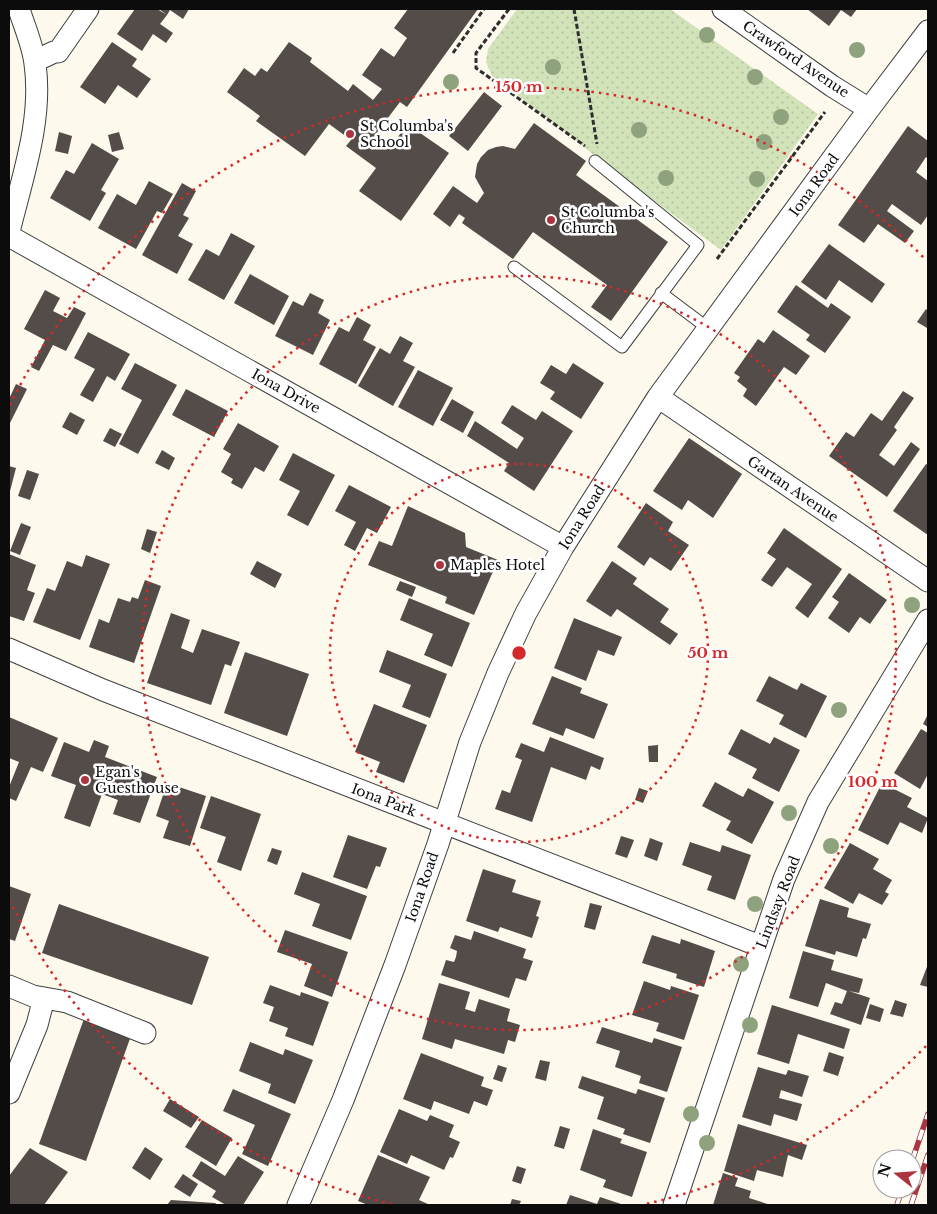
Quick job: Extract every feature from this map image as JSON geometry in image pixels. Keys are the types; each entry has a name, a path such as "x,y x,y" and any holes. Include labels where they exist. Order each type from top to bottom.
{"street":[{"path":"9,234 32,134 37,87 35,61 19,9"},
{"path":"35,61 58,52 88,9"},
{"name":"Crawford Avenue","path":"723,9 832,86 869,109"},
{"name":"Iona Road","path":"298,1205 343,1100 395,965 470,742 498,673 526,613 563,547 658,397 928,31"},
{"name":"Iona Drive","path":"9,234 563,547"},
{"name":"Gartan Avenue","path":"658,397 928,581"},
{"name":"Lindsay Road","path":"674,1205 784,879 818,802 928,620"},
{"name":"Iona Park","path":"9,649 103,690 760,946"},
{"path":"9,986 33,996 67,1002 145,1033"},
{"path":"9,1093 37,1025 44,998"}],"lane":[{"path":"514,266 622,347 661,292 698,245 597,158"},
{"path":"661,292 709,329"}],"path":[{"path":"453,53 484,9"},
{"path":"509,9 476,53 476,68 597,158"},
{"path":"574,9 597,158"},
{"path":"717,259 826,112"}],"green space":[{"path":"517,9 670,9 818,114 721,250 603,163 570,135 492,76 486,62 488,49"}],"building":[{"path":"135,9 157,9 167,15 160,24 173,33 166,43 153,34 142,51 117,34"},
{"path":"159,9 189,9 183,19 170,10 167,15"},
{"path":"408,9 478,9 407,107 400,102 375,135 391,147 407,124 449,153 401,221 359,191 376,168 346,146 351,140 329,124 305,156 256,121 260,116 227,92 244,68 255,76 261,68 267,72 289,42 312,58 310,62 348,91 353,84 373,100 382,89 362,75 381,48 394,57 407,38 394,28"},
{"path":"807,9 857,9 851,17 841,10 829,26"},
{"path":"112,42 137,59 132,66 151,79 137,98 118,85 105,104 80,87"},
{"path":"484,92 502,106 468,151 449,136"},
{"name":"St Columba's Church","path":"534,123 586,161 576,175 668,242 611,321 591,307 607,285 533,232 513,259 462,223 465,218 459,214 450,227 433,214 453,186 477,203 484,193 475,177 477,164 481,157 488,150 496,147 503,146 515,149"},
{"path":"908,126 928,141 928,159 926,157 916,172 928,181 928,215 921,225 892,204 887,211 914,231 905,243 878,224 864,243 838,225"},
{"path":"59,132 72,136 68,154 55,151"},
{"path":"119,132 124,149 112,152 108,135"},
{"path":"92,143 119,159 101,190 106,193 90,221 50,198 66,170 74,174"},
{"path":"149,181 173,194 162,213 157,211 136,249 98,228 117,194 136,205"},
{"path":"182,183 196,191 183,215 189,218 178,236 193,244 177,274 142,255"},
{"path":"231,233 255,246 224,300 188,280 206,249 219,256"},
{"path":"829,244 885,284 872,303 839,280 826,300 801,282"},
{"path":"250,274 289,296 274,325 234,303"},
{"path":"796,285 828,308 831,303 851,317 825,353 806,340 810,335 777,312"},
{"path":"45,290 60,298 53,311 67,318 74,307 86,313 66,351 53,345 39,371 31,367 45,340 24,329"},
{"path":"310,293 324,300 318,313 330,320 313,355 275,336 293,301 303,306"},
{"path":"926,309 928,311 927,328 917,322"},
{"path":"357,317 371,325 363,340 376,347 356,384 319,364 339,327 349,332"},
{"path":"773,330 810,356 796,375 784,367 756,406 743,396 747,389 737,381 740,377 734,373 758,339 764,343"},
{"path":"88,332 130,354 115,381 107,376 93,402 80,395 95,369 74,358"},
{"path":"400,336 413,343 403,361 415,367 393,406 358,386 380,348 390,354"},
{"path":"135,363 177,385 138,454 119,444 142,400 121,389"},
{"path":"573,363 604,383 581,419 550,399 555,392 540,383 551,365 566,374"},
{"path":"418,370 453,388 433,426 398,407"},
{"path":"16,384 27,389 9,425 9,399"},
{"path":"186,389 228,411 214,437 172,415"},
{"path":"903,391 914,398 894,427 897,430 879,455 894,466 911,442 920,449 887,497 829,456 846,432 854,437 871,413 882,421"},
{"path":"452,399 474,412 463,433 440,420"},
{"path":"512,405 536,420 542,411 573,431 534,491 504,471 509,463 467,436 475,421 517,449 524,438 501,423"},
{"path":"70,412 85,420 77,435 62,427"},
{"path":"238,423 279,446 264,472 255,467 242,489 231,483 233,479 221,472 231,454 223,449"},
{"path":"110,428 122,434 115,447 103,441"},
{"path":"689,438 742,474 713,518 688,500 682,510 653,491"},
{"path":"162,450 175,458 169,470 155,463"},
{"path":"293,453 335,475 308,526 287,515 300,491 279,480"},
{"path":"926,464 928,465 928,535 893,511"},
{"path":"9,466 16,468 9,495"},
{"path":"27,470 39,474 30,500 18,496"},
{"path":"349,485 391,507 377,533 367,528 355,551 344,545 356,522 335,511"},
{"path":"646,503 673,522 668,531 689,545 671,571 650,557 644,566 617,547"},
{"name":"Maples Hotel","path":"408,506 465,533 466,547 498,560 474,615 445,603 447,597 368,565 379,541 392,546"},
{"path":"21,523 31,527 20,555 10,551"},
{"path":"784,528 842,569 808,618 795,608 812,584 787,567 772,587 761,580 776,559 767,553"},
{"path":"147,529 157,532 150,553 141,549"},
{"path":"9,554 36,565 27,590 35,593 24,621 9,616"},
{"path":"86,555 110,564 80,640 33,622 47,588 55,591 67,561 82,567"},
{"path":"257,561 282,574 275,588 250,574"},
{"path":"612,561 637,578 633,584 669,609 660,622 678,634 670,645 617,609 611,617 586,601"},
{"path":"849,573 887,600 870,624 860,617 849,633 828,618 839,602 832,597"},
{"path":"145,580 161,586 134,663 89,647 99,619 109,623 118,598 130,602 132,597 138,599"},
{"path":"400,581 416,587 412,597 396,590"},
{"path":"409,598 470,623 452,667 424,655 433,634 400,620"},
{"path":"171,613 190,620 181,648 193,653 202,629 240,642 231,666 225,664 211,705 147,683"},
{"path":"574,618 622,637 614,656 598,650 586,681 554,668"},
{"path":"387,650 447,674 430,718 402,707 411,685 379,672"},
{"path":"245,652 309,674 287,736 224,713"},
{"path":"552,676 582,688 580,693 608,704 594,739 566,728 563,736 532,724"},
{"path":"769,676 797,690 801,683 827,696 806,738 779,724 784,715 756,701"},
{"path":"374,704 427,725 404,783 376,772 380,762 355,752"},
{"path":"928,714 928,727 923,724"},
{"path":"9,717 58,738 43,772 31,767 16,801 9,798 9,787 19,762 9,758"},
{"path":"741,729 770,744 774,737 800,750 779,792 752,778 757,769 728,754"},
{"path":"921,729 928,733 928,774 920,789 894,773"},
{"path":"550,737 604,758 600,770 591,766 586,780 551,767 532,822 495,809 502,790 510,793 522,760 515,757 521,743 544,752"},
{"name":"Egan's Guesthouse","path":"94,740 109,746 105,757 157,777 140,823 113,814 118,800 102,794 90,827 64,818 76,785 51,776 64,742 89,752"},
{"path":"658,745 658,762 649,762 648,746"},
{"path":"715,782 743,797 748,788 774,802 752,844 726,830 731,821 702,806"},
{"path":"167,783 206,796 190,846 163,838 169,821 156,816"},
{"path":"882,783 912,798 907,807 928,818 922,833 900,822 888,845 858,830"},
{"path":"639,788 648,791 643,803 635,800"},
{"path":"211,796 261,814 241,871 217,862 226,837 200,828"},
{"path":"348,835 387,848 380,867 376,866 367,889 333,877"},
{"path":"621,836 634,840 627,858 615,854"},
{"path":"650,838 663,843 657,861 644,856"},
{"path":"690,842 720,852 722,845 751,855 735,900 707,890 712,876 682,865"},
{"path":"850,843 879,859 873,869 892,880 885,892 889,894 882,905 859,893 853,904 824,888"},
{"path":"272,848 282,851 277,865 267,861"},
{"path":"483,869 516,880 512,892 541,901 536,916 539,917 532,938 500,927 498,932 466,921"},
{"path":"302,872 367,896 351,940 312,926 320,904 294,894"},
{"path":"9,886 31,894 15,941 9,939"},
{"path":"820,899 849,908 847,917 871,924 866,939 863,938 857,957 836,951 835,955 805,946"},
{"path":"590,903 602,906 595,930 584,927"},
{"path":"59,904 209,957 192,1005 42,953"},
{"path":"285,930 348,952 332,997 304,986 312,964 277,952"},
{"path":"474,931 526,949 523,958 533,961 526,981 516,978 509,998 441,975 446,960 454,962 456,957 457,951 450,948 455,935 471,940"},
{"path":"652,935 680,944 681,939 715,951 704,987 676,978 677,974 642,963"},
{"path":"803,951 834,960 831,970 863,979 859,993 849,991 870,998 861,1025 830,1014 835,1002 842,1004 847,991 826,983 818,1007 789,998"},
{"path":"928,964 928,987 920,985"},
{"path":"644,981 670,990 671,986 699,995 684,1040 656,1031 659,1023 632,1015"},
{"path":"439,983 470,992 465,1009 475,1012 479,999 510,1009 507,1021 520,1025 515,1042 508,1040 504,1054 455,1039 452,1049 422,1039"},
{"path":"270,985 300,996 301,992 329,1002 313,1046 285,1036 288,1028 269,1021 274,1007 263,1003"},
{"path":"895,1000 907,1004 903,1017 890,1014"},
{"path":"870,1004 884,1009 880,1022 866,1018"},
{"path":"772,1005 850,1029 844,1049 798,1034 789,1064 757,1054"},
{"path":"85,1016 132,1033 86,1161 39,1144"},
{"path":"602,1027 652,1043 654,1038 682,1047 667,1092 639,1083 641,1076 615,1067 620,1051 596,1043"},
{"path":"250,1042 283,1055 285,1049 313,1060 295,1104 268,1093 271,1084 239,1071"},
{"path":"829,1052 844,1057 838,1076 823,1071"},
{"path":"421,1053 484,1077 481,1086 493,1090 487,1106 474,1101 469,1114 434,1101 431,1110 403,1099"},
{"path":"540,1060 550,1062 546,1081 535,1078"},
{"path":"498,1065 507,1068 502,1082 493,1079"},
{"path":"758,1067 786,1075 788,1070 809,1076 802,1097 781,1090 779,1098 802,1104 797,1121 774,1114 771,1126 742,1117"},
{"path":"582,1076 636,1094 638,1089 665,1098 650,1143 623,1134 625,1129 597,1119 604,1097 578,1088"},
{"path":"233,1089 291,1114 268,1166 242,1154 255,1125 223,1111"},
{"path":"170,1099 199,1117 191,1128 163,1111"},
{"path":"399,1109 427,1121 430,1115 454,1125 449,1137 460,1142 453,1158 450,1157 444,1170 411,1155 407,1164 380,1152"},
{"path":"202,1120 232,1138 216,1166 185,1147"},
{"path":"738,1124 807,1145 802,1160 788,1155 783,1177 757,1170 754,1181 724,1171"},
{"path":"560,1126 570,1129 564,1149 554,1146"},
{"path":"593,1129 622,1139 620,1143 647,1152 632,1197 603,1187 606,1180 580,1170"},
{"path":"145,1147 163,1159 150,1180 132,1168"},
{"path":"30,1148 68,1172 44,1205 9,1205 9,1176"},
{"path":"378,1155 430,1177 419,1200 430,1205 368,1205 358,1201"},
{"path":"238,1156 264,1172 243,1205 226,1205 212,1197 216,1191 192,1176 201,1161 225,1176"},
{"path":"517,1166 526,1169 521,1184 512,1181"},
{"path":"723,1173 738,1178 735,1186 751,1191 749,1198 771,1205 713,1205"},
{"path":"183,1174 198,1184 190,1197 174,1187"},
{"path":"570,1195 597,1204 600,1197 624,1205 566,1205"},
{"path":"512,1199 521,1201 519,1205 510,1205"},
{"path":"171,1200 215,1203 218,1205 167,1205"}],"railway":[{"path":"916,1149 928,1114"},
{"path":"911,1205 928,1155"},
{"path":"897,1205 899,1199"}],"place":[{"name":"St Columba's School","path":"350,134"},
{"name":"St Columba's Church","path":"551,220"},
{"name":"Maples Hotel","path":"440,565"},
{"name":"Egan's Guesthouse","path":"85,780"}]}
